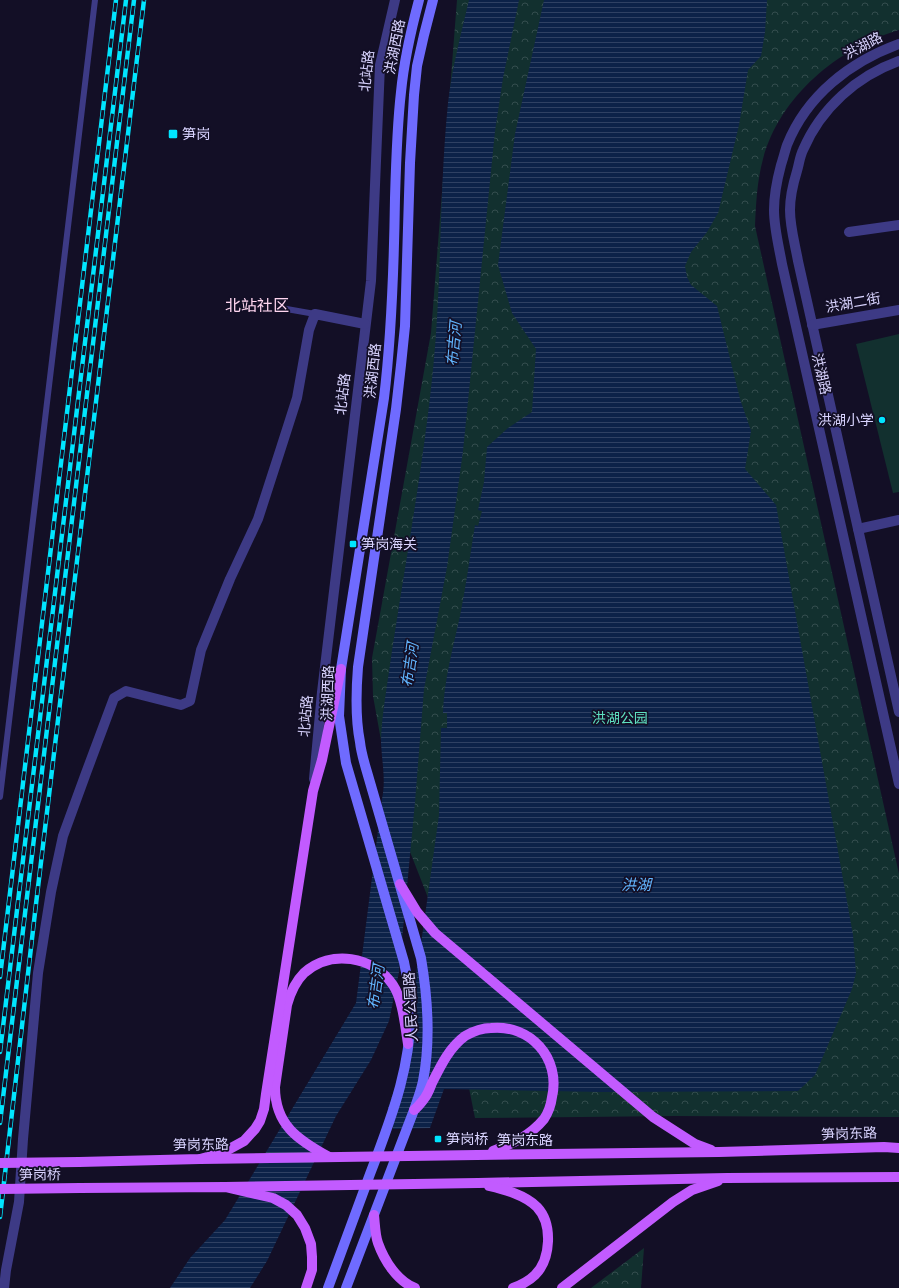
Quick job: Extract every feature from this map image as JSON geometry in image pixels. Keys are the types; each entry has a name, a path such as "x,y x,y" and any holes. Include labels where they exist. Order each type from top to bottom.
{"main road":[{"name":"洪湖西路","path":"343,744 339,716 341,669 383,406 389,359 398,126 401,92 419,0"},
{"name":"洪湖西路","path":"360,742 357,718 358,667 396,409 405,326 409,171 414,95 418,60 433,0"},
{"path":"200,1159 222,1153 250,1136 260,1121 264,1109 278,1039 313,791 322,760 341,669"},
{"name":"人民公园路","path":"346,1288 406,1134 423,1082 427,1052 428,1016 426,983 421,958 367,772 360,742"},
{"name":"人民公园路","path":"328,1288 388,1127 398,1095 404,1070 410,1020 410,996 404,962 346,763 343,744"},
{"path":"400,884 417,912 435,933 653,1117 695,1144 718,1152"},
{"path":"329,1157 312,1148 296,1136 283,1121 278,1111 275,1099 278,1039 290,995 297,982 305,973 318,964 328,960 340,958 364,961 374,966 394,986 399,998 408,1044"},
{"path":"414,1110 425,1098 445,1056 455,1044 467,1035 484,1028 502,1027 518,1030 531,1038 542,1048 552,1071 553,1093 551,1105 545,1118 526,1136 510,1145 482,1154"},
{"path":"884,1147 899,1144"},
{"name":"笋岗东路","path":"79,1162 482,1154 718,1152 884,1147 899,1148"},
{"name":"笋岗桥","path":"0,1163 79,1162"},
{"path":"225,1186 727,1178 899,1177"},
{"path":"562,1288 673,1202 692,1190 727,1178"},
{"path":"478,1183 503,1189 523,1197 538,1208 546,1223 548,1241 545,1259 535,1275 514,1288"},
{"path":"225,1186 273,1198 286,1205 297,1215 305,1228 312,1257 312,1270 306,1288"},
{"name":"笋岗桥","path":"0,1189 225,1186"},
{"path":"374,1216 378,1243 385,1259 396,1275 411,1287 415,1288"}],"street":[{"name":"北站路","path":"313,791 322,692 370,281 380,66 395,0"},
{"name":"洪湖路","path":"899,44 883,50 853,66 833,81 815,100 799,122 787,145 775,188 774,211 782,264 899,788"},
{"name":"洪湖路","path":"899,61 862,79 844,93 812,130 802,151 792,191 790,210 798,261 899,712"},
{"path":"850,232 899,224"},
{"name":"洪湖二街","path":"812,325 899,310"},
{"path":"4,1288 19,1202 38,973 51,892 63,836 114,698 126,691 181,705 190,701 201,650 230,579 258,520 297,398 309,330 315,314 365,324"},
{"path":"858,529 899,520"}],"lane":[{"path":"0,797 95,0"},
{"path":"282,308 315,314"}],"green space":[{"name":"洪湖","path":"457,0 899,0 899,30 876,38 854,49 834,62 814,78 797,95 783,115 771,136 763,159 758,184 755,226 899,874 899,1117 675,1116 475,1118 434,913 407,844 386,768 373,696 372,658 431,333"},
{"name":"洪湖小学","path":"899,334 899,492 893,493 856,344"},
{"path":"644,1248 641,1288 591,1288"}],"water":[{"name":"布吉河","path":"469,0 519,0 503,78 495,131 463,451 447,567 424,689 399,972 389,1021 371,1060 336,1116 267,1261 250,1288 170,1288 190,1258 225,1220 356,1003 383,792 384,778 381,732 423,452 433,370 438,303 443,170 448,103 454,64"},
{"name":"洪湖","path":"544,0 767,0 765,32 761,56 748,70 739,125 718,213 707,232 691,252 685,266 687,277 691,285 717,306 740,399 751,431 745,469 776,505 853,935 856,973 852,989 815,1075 798,1091 602,1092 444,1089 430,1128 393,1129 388,1108 400,1073 423,930 439,815 441,728 447,728 447,713 443,713 445,688 462,605 475,525 478,526 482,511 478,510 484,482 487,447 508,428 532,412 536,349 512,313 498,265 515,134"}],"railway":[{"path":"0,977 116,0"},
{"path":"0,1052 126,0"},
{"path":"0,1123 134,0"},
{"path":"0,1217 144,0"}],"place":[{"name":"笋岗","path":"173,134"},
{"name":"洪湖小学","path":"882,420"},
{"name":"笋岗海关","path":"353,544"},
{"name":"笋岗桥","path":"438,1139"}],"district":[{"name":"北站社区","path":"257,306"}],"park label":[{"name":"洪湖公园","path":"620,718"}]}
